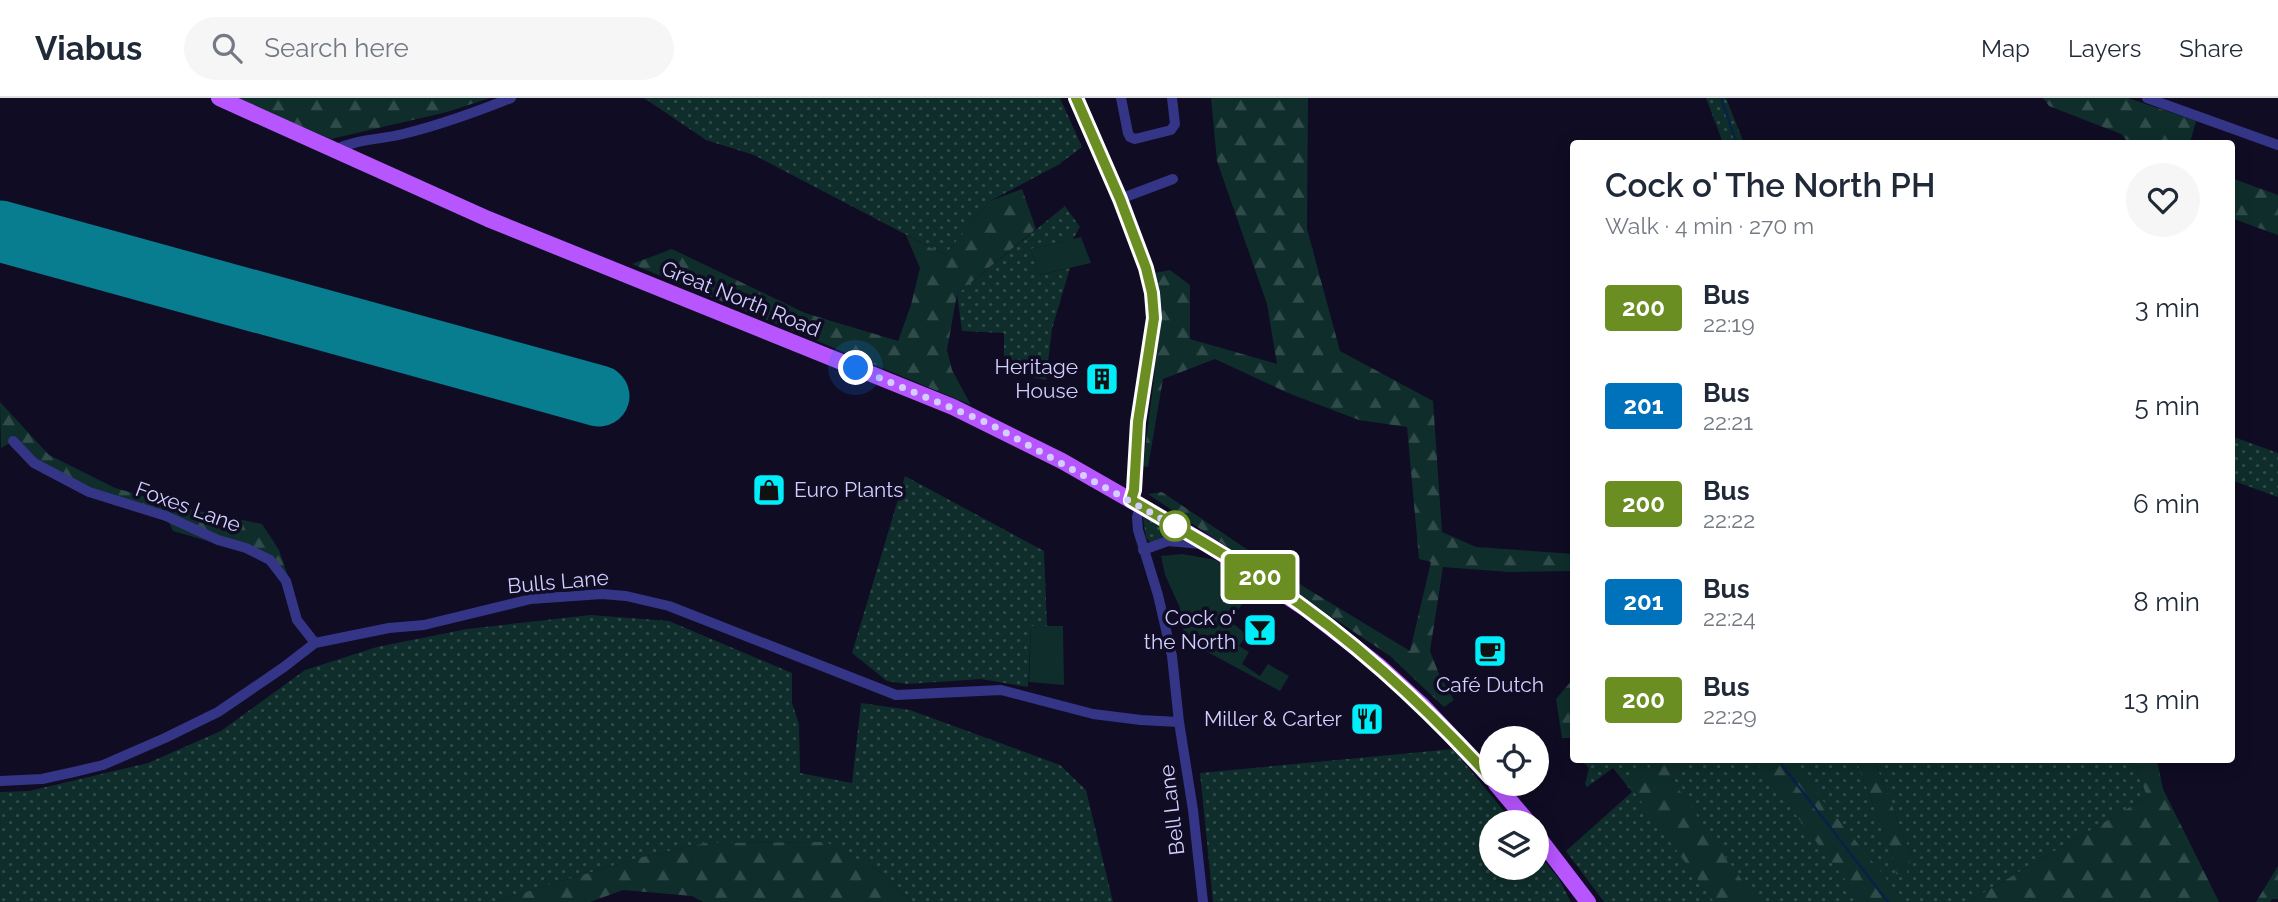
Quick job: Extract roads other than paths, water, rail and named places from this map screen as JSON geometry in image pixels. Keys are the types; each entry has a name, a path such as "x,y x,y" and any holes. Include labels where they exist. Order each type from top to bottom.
{"main road":[{"name":"Great North Road","path":"219,98 488,219 990,424 1135,503 1264,580 1360,650 1423,706 1479,765"},
{"path":"1506,796 1518,810"},
{"path":"1549,851 1588,902"}],"street":[{"path":"334,150 350,142 437,126 511,98"},
{"name":"Bell Lane","path":"1076,98 1120,199 1146,268 1152,293 1154,318 1138,422 1135,503 1143,550 1167,626 1203,902"},
{"path":"1121,98 1128,133 1130,138 1135,139 1171,130 1175,124 1172,98"},
{"path":"2147,98 2278,145"},
{"path":"1120,199 1173,179"},
{"name":"Foxes Lane","path":"13,441 34,463 89,492 166,516 270,560 286,581 296,620 315,643"},
{"path":"1143,550 1168,541 1207,544"},
{"name":"Bulls Lane","path":"0,781 42,779 103,765 165,738 218,712 315,643 340,636 424,625 531,599 602,594 626,596 669,606 739,631 896,695 1001,690 1093,714 1179,722"}],"waterway":[{"path":"1721,98 1736,140"},
{"path":"1780,763 1888,902"}],"place":[{"name":"Heritage House","path":"1102,379"},
{"name":"Euro Plants","path":"769,490"},
{"name":"Cock o' the North","path":"1260,630"},
{"name":"Café Dutch","path":"1490,651"},
{"name":"Miller & Carter","path":"1367,719"}]}
